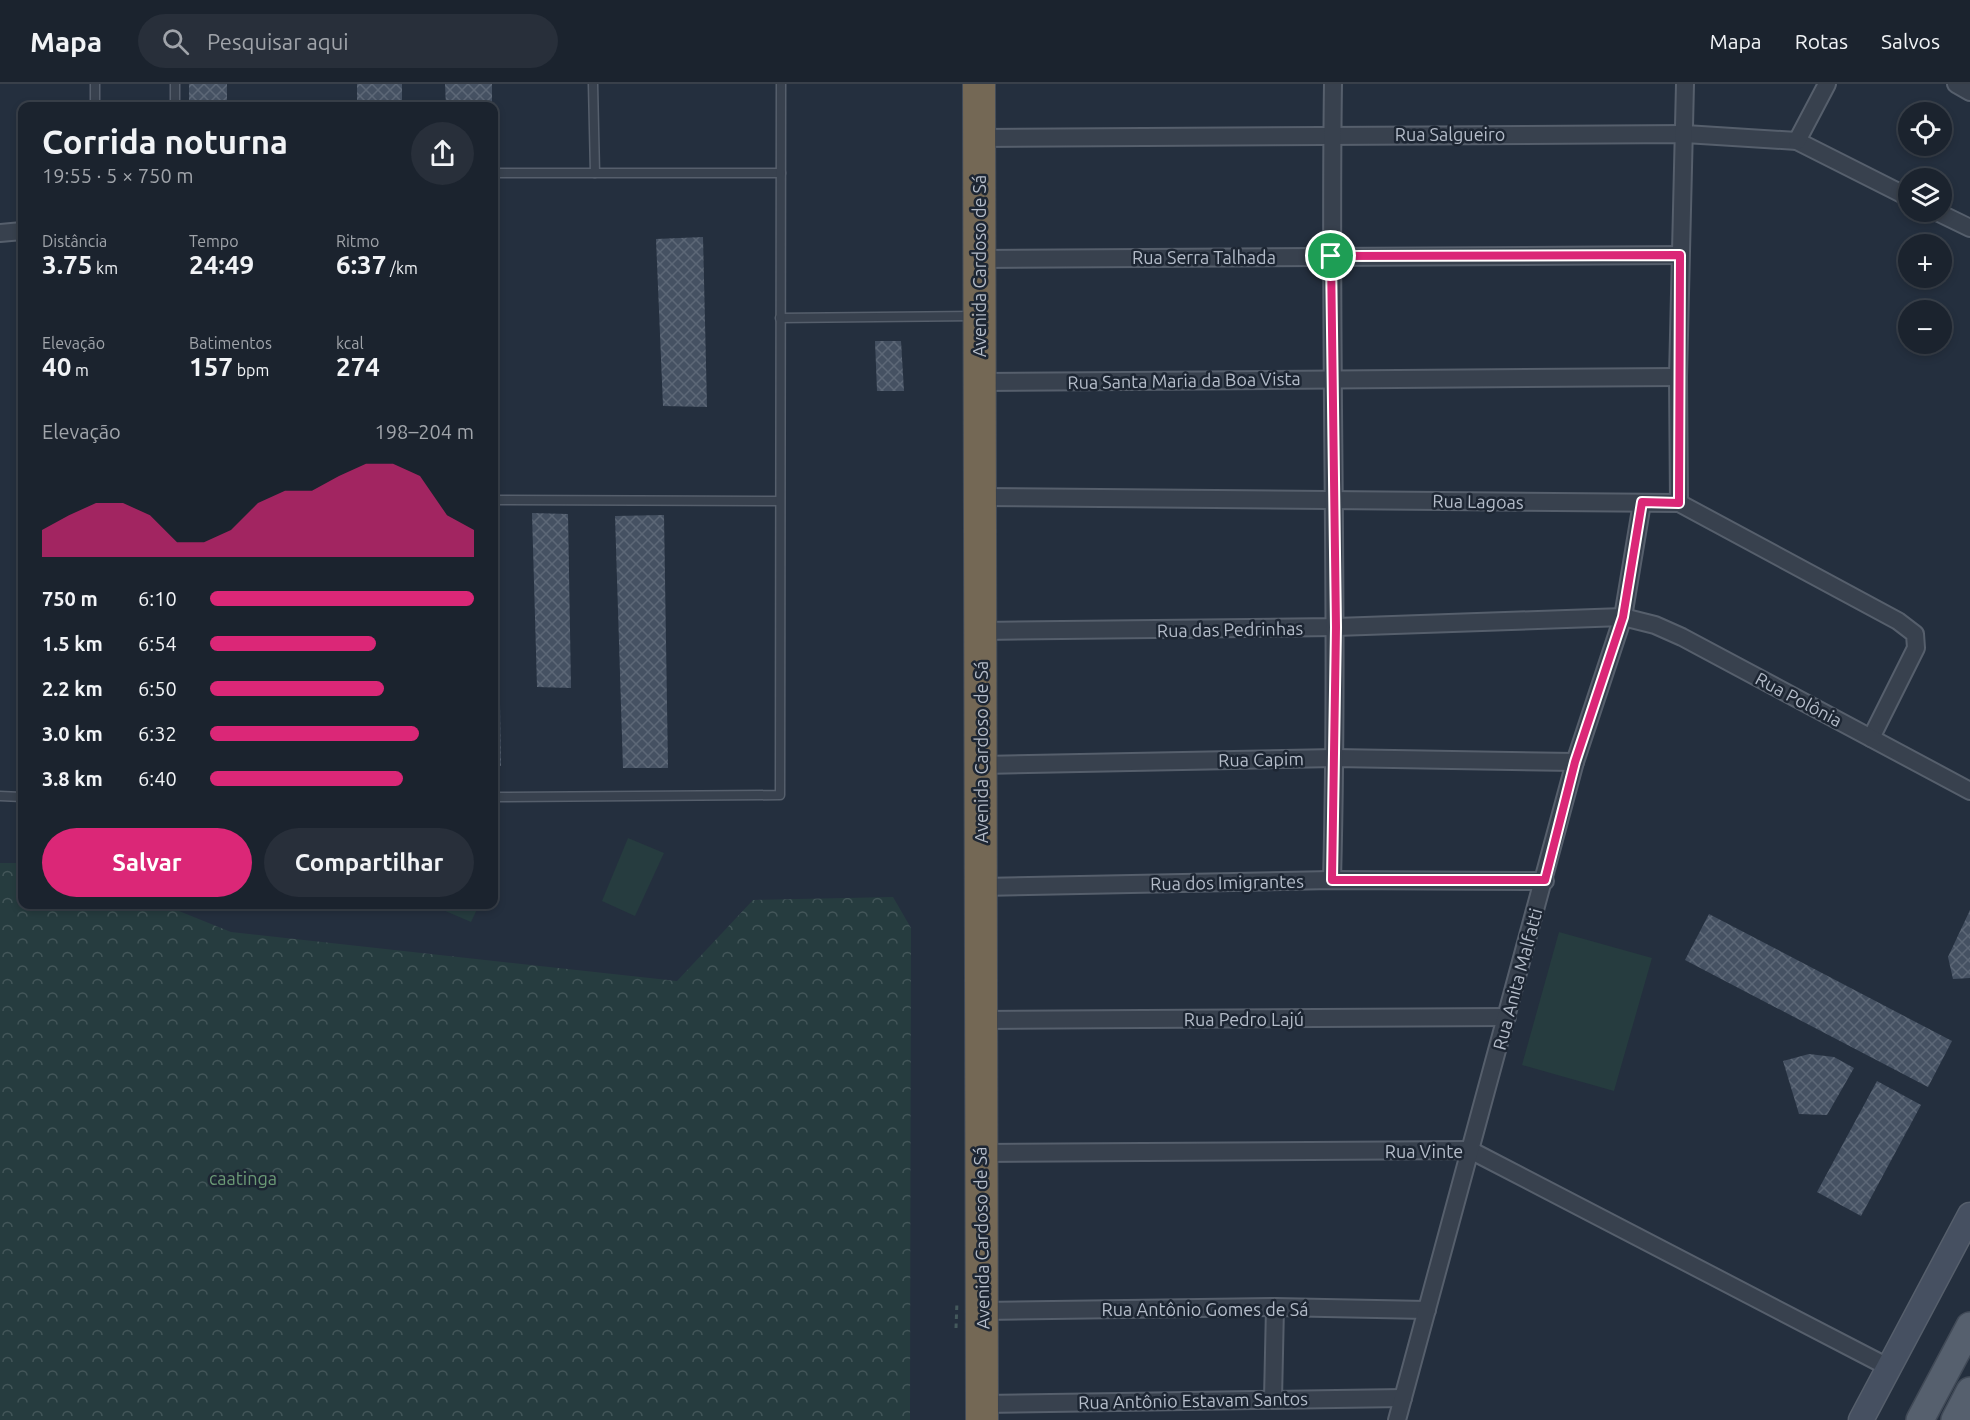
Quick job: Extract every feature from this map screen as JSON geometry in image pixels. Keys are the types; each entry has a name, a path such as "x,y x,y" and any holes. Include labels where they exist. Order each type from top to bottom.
{"highway":[{"name":"Avenida Cardoso de Sá","path":"979,84 978,496 982,765 980,1020 982,1412"}],"main road":[{"path":"1920,1420 1970,1326"},
{"path":"1955,1420 1970,1391"}],"street":[{"path":"1332,880 1336,627 1331,256 1334,84"},
{"path":"1679,503 1678,376 1685,84"},
{"path":"1797,141 1827,84"},
{"path":"1956,84 1970,92"},
{"name":"Rua Salgueiro","path":"979,138 1685,134 1797,141 1898,192"},
{"path":"1952,219 1970,228"},
{"path":"0,233 18,231"},
{"name":"Rua Serra Talhada","path":"980,259 1680,255"},
{"name":"Rua Santa Maria da Boa Vista","path":"979,382 1678,376"},
{"name":"Rua Lagoas","path":"978,496 1679,503 1909,628 1915,634 1916,641 1909,660 1871,738"},
{"name":"Rua Anita Malfatti","path":"1397,1420 1545,880 1575,762 1623,617 1642,502"},
{"name":"Rua das Pedrinhas","path":"981,632 1336,627 1623,617"},
{"name":"Rua Polônia","path":"1623,617 1655,624 1683,637 1970,791"},
{"name":"Rua Capim","path":"982,765 1335,758 1575,762"},
{"name":"Rua dos Imigrantes","path":"981,887 1332,880 1545,880"},
{"name":"Rua Pedro Lajú","path":"980,1020 1507,1017"},
{"name":"Rua Vinte","path":"980,1153 1470,1150 1888,1367"},
{"path":"1861,1420 1970,1215"},
{"path":"1273,1399 1275,1307"},
{"name":"Rua Antônio Gomes de Sá","path":"982,1311 1275,1307 1427,1310"},
{"name":"Rua Antônio Estavam Santos","path":"982,1412 1273,1399 1403,1398"}],"lane":[{"path":"95,84 95,102"},
{"path":"175,84 175,102"},
{"path":"593,84 595,173"},
{"path":"498,798 780,795 778,501 781,84"},
{"path":"498,173 781,172"},
{"path":"780,318 980,316"},
{"path":"498,500 778,501"},
{"path":"0,796 18,797"}],"green space":[{"path":"628,838 664,853 635,916 602,901"},
{"name":"caatinga","path":"0,863 18,863 18,909 174,909 231,932 677,981 753,900 893,897 911,928 910,1420 0,1420"},
{"path":"441,909 477,909 471,922"},
{"path":"1559,932 1652,958 1614,1091 1522,1065"}],"building":[{"path":"189,84 227,84 227,102 189,102"},
{"path":"357,84 402,84 402,102 357,102"},
{"path":"445,84 492,84 492,102 446,102"},
{"path":"703,237 707,407 663,406 656,239"},
{"path":"875,341 901,341 904,391 877,391"},
{"path":"532,513 568,514 571,688 537,687"},
{"path":"664,515 668,768 623,768 615,516"},
{"path":"498,576 501,766 498,766"},
{"path":"1970,910 1970,978 1953,979 1948,957"},
{"path":"1709,914 1952,1041 1928,1087 1685,960"},
{"path":"1809,1054 1834,1057 1854,1068 1827,1115 1799,1114 1783,1061"},
{"path":"1877,1081 1921,1105 1861,1216 1817,1192"}],"route":[{"path":"1680,255 1679,503 1642,502 1623,617 1575,762 1545,880 1332,880 1336,627 1331,256 1680,255"}]}
